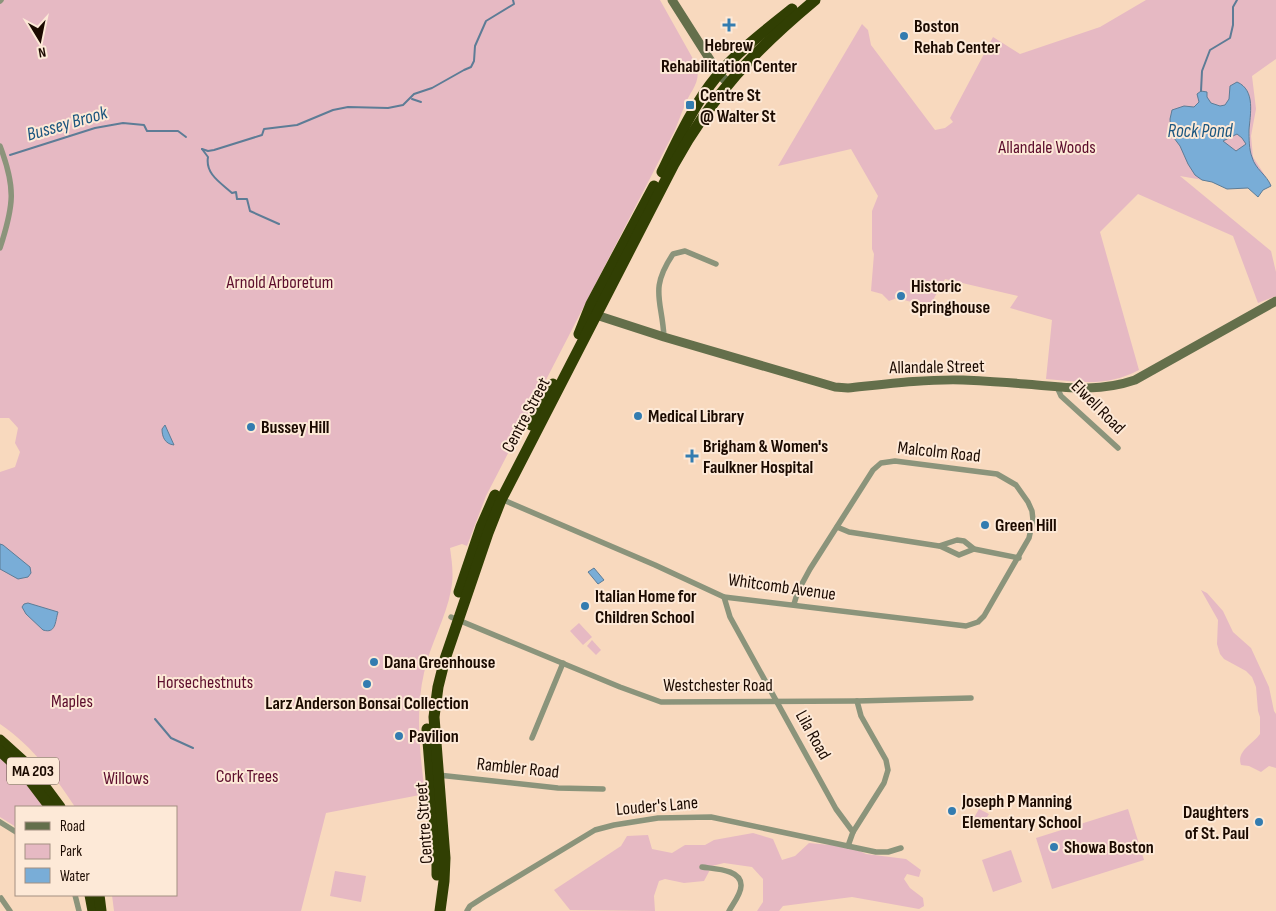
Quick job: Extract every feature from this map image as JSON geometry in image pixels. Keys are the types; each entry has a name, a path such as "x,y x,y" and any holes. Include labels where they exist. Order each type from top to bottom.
{"highway":[{"name":"Centre Street","path":"593,314 692,113 705,92 719,74 748,45 803,0"},
{"name":"Centre Street","path":"432,911 438,865 434,775 436,700 454,618 498,498 576,340 593,314 701,119 728,83 770,39 815,0"},
{"name":"MA 203","path":"0,740 31,768 59,806"},
{"name":"MA 203","path":"0,751 25,774 49,806"},
{"name":"Centre Street","path":"434,775 445,858 440,911"},
{"path":"90,896 93,911"},
{"path":"99,896 101,911"}],"street":[{"path":"672,0 719,74 728,83"},
{"path":"0,146 9,170 12,194 11,212 0,248"},
{"path":"664,337 658,290 662,276 674,254 685,251 716,264"},
{"name":"Allandale Street","path":"593,314 664,337 835,387 848,388 934,380 1098,388 1117,386 1135,380 1276,301"},
{"name":"Elwell Road","path":"1057,387 1061,396 1118,448"},
{"name":"Malcolm Road","path":"794,604 798,591 837,527 873,470 881,463 895,461 997,474 1016,485 1023,493 1032,511 1033,520 1029,538 1019,558"},
{"name":"Whitcomb Avenue","path":"498,498 724,597 794,604 941,624 966,626 978,622 984,616 1019,558"},
{"path":"837,527 849,532 939,546 959,555 974,548"},
{"path":"939,546 957,540 964,541 974,548 1019,558"},
{"name":"Lila Road","path":"724,597 730,617 836,809 852,832"},
{"name":"Westchester Road","path":"454,618 620,687 661,702 857,701 971,698"},
{"path":"532,738 562,663"},
{"path":"848,846 852,832 884,783 888,770 886,760 861,716 857,701"},
{"name":"Rambler Road","path":"434,775 558,788 603,789"},
{"name":"Louder's Lane","path":"467,911 484,897 592,831 624,823 671,817 711,817 883,853 900,848"},
{"path":"1,825 15,832"},
{"path":"702,867 729,872 738,878 741,889 729,911"},
{"path":"75,896 80,911"},
{"path":"0,897 10,911"}],"green space":[{"name":"Arnold Arboretum","path":"0,0 660,0 697,66 696,83 675,130 486,496 467,546 462,544 450,548 453,574 449,600 430,652 421,688 420,748 425,794 326,813 301,911 114,911 112,896 178,896 178,806 74,806 42,762 22,741 0,724 0,472 15,467 20,452 15,443 18,428 9,418 0,418"},
{"name":"Allandale Woods","path":"1146,0 1276,0 1276,59 1252,76 1256,109 1251,136 1253,157 1266,177 1266,187 1260,190 1180,176 1271,251 1276,272 1276,296 1258,303 1233,236 1138,194 1100,232 1139,370 1116,379 1104,381 1046,379 1052,320 1010,308 1018,296 945,279 929,307 897,298 889,301 882,294 871,291 874,254 872,249 872,211 878,196 851,149 778,166 862,24 868,30 871,45 935,130 945,128 953,122 950,118 993,37 1020,54 1100,27"},
{"path":"1201,590 1207,593 1223,611 1233,632 1251,648 1269,687 1276,714 1276,768 1269,766 1261,772 1249,766 1241,765 1240,760 1243,752 1260,734 1256,687 1252,677 1246,671 1224,659 1220,654 1217,644 1218,620"},
{"path":"579,623 592,637 583,645 570,631"},
{"path":"592,640 601,650 596,655 587,646"},
{"path":"0,757 19,775 44,806 15,806 15,826 0,817"},
{"path":"979,809 989,814 980,828 971,823"},
{"path":"1128,809 1144,860 1052,889 1036,838"},
{"path":"753,833 773,839 782,860 795,856 809,843 851,847 866,854 906,859 921,870 919,877 907,874 904,879 910,888 923,898 924,906 919,909 852,897 783,906 779,911 757,911 763,902 763,879 752,867 724,863 712,866 704,881 684,883 665,879 659,881 654,896 655,911 570,910 554,890 621,846 627,836 648,835 652,849 672,853 685,845 705,845 714,840"},
{"path":"1011,850 1022,882 993,892 982,860"},
{"path":"335,871 366,876 361,902 330,896"}],"water":[{"name":"Rock Pond","path":"1237,82 1247,91 1249,97 1251,110 1249,137 1251,154 1256,165 1271,186 1263,190 1258,197 1248,188 1227,189 1212,182 1202,180 1195,175 1180,146 1171,134 1170,119 1172,110 1184,106 1194,107 1199,102 1197,94 1201,91 1207,92 1207,97 1211,103 1220,106 1225,105 1229,99 1230,86","holes":["1237,134 1246,144 1236,151 1223,141"]},
{"path":"165,425 174,445 166,442 163,437 162,429"},
{"path":"0,544 30,567 31,573 28,577 18,579 0,569"},
{"path":"594,568 604,580 598,584 588,572"},
{"path":"28,603 58,612 53,629 43,630 26,614 22,607"}],"waterway":[{"name":"Bussey Brook","path":"202,149 214,150 262,135 264,129 297,125 333,110 348,107 388,108 403,105 414,94 432,88 471,67 474,61 475,46 486,21 514,4 513,0"},
{"name":"Bussey Brook","path":"1201,91 1202,71 1210,50 1230,38 1233,25 1233,7 1237,0"},
{"path":"412,99 421,102"},
{"name":"Bussey Brook","path":"10,155 95,128 123,123 144,125 147,131 178,131 186,137"},
{"path":"202,149 208,157 211,173 219,182 232,193 236,192 237,199 247,199 250,211 279,224"},
{"path":"155,719 171,738 193,748"}],"place":[{"name":"Hebrew Rehabilitation Center","path":"729,25"},
{"name":"Boston Rehab Center","path":"904,36"},
{"name":"Centre St @ Walter St","path":"690,105"},
{"name":"Historic Springhouse","path":"901,296"},
{"name":"Medical Library","path":"638,416"},
{"name":"Bussey Hill","path":"251,427"},
{"name":"Brigham & Women's Faulkner Hospital","path":"692,456"},
{"name":"Green Hill","path":"985,525"},
{"name":"Italian Home for Children School","path":"585,606"},
{"name":"Dana Greenhouse","path":"374,662"},
{"name":"Larz Anderson Bonsai Collection","path":"367,684"},
{"name":"Pavilion","path":"399,736"},
{"name":"Joseph P Manning Elementary School","path":"952,811"},
{"name":"Daughters of St. Paul","path":"1259,822"},
{"name":"Showa Boston","path":"1054,847"}],"park label":[{"name":"Horsechestnuts","path":"205,682"},
{"name":"Maples","path":"72,701"},
{"name":"Cork Trees","path":"247,776"},
{"name":"Willows","path":"126,778"}]}
